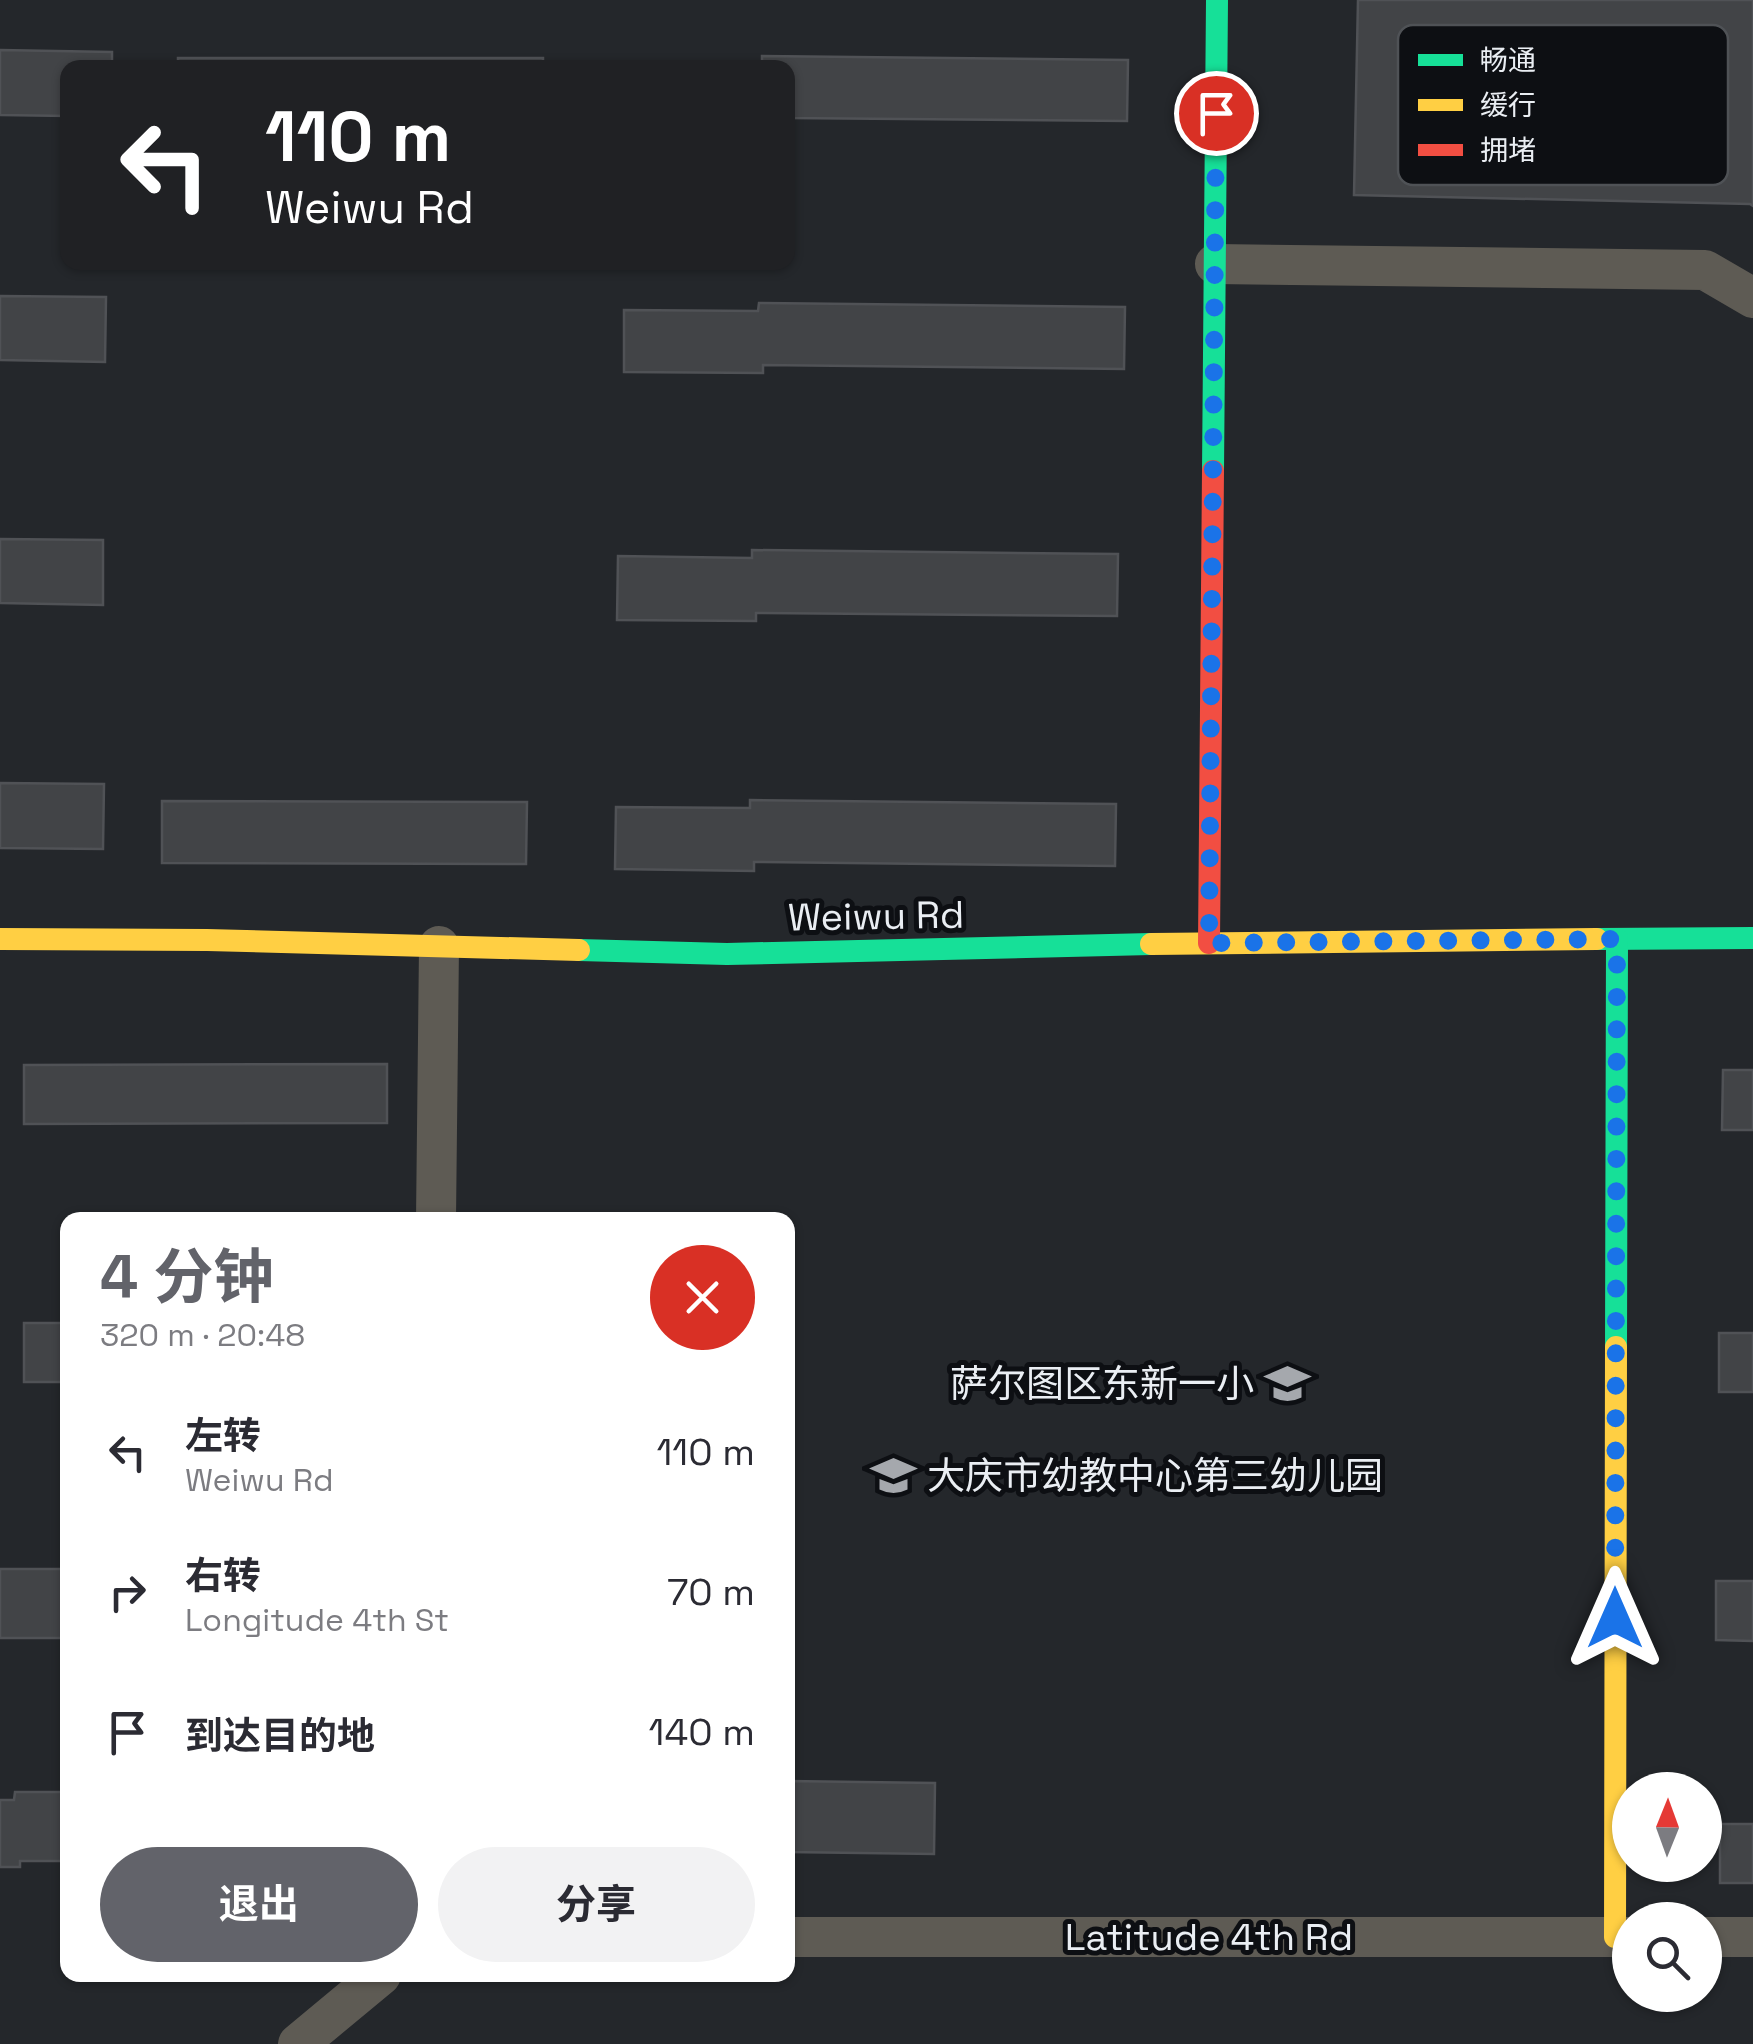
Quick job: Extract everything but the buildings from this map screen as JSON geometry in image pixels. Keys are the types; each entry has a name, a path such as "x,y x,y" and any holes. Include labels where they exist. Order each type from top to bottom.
{"street":[{"path":"1209,943 1217,0"},
{"path":"1214,264 1706,270 1753,298"},
{"name":"Weiwu Rd","path":"0,939 206,940 726,954 1209,943 1753,938"},
{"path":"1617,939 1622,1902"},
{"path":"436,1212 439,946"},
{"path":"1722,1937 1753,1936"},
{"name":"Latitude 4th Rd","path":"795,1937 1612,1937"},
{"path":"298,2044 373,1982"}],"traffic: fast":[{"path":"1213,471 1217,0"},
{"path":"1597,939 1753,938"},
{"path":"1616,1347 1617,939"},
{"path":"579,950 727,954 1151,944"}],"traffic: slow":[{"path":"0,939 579,950"},
{"path":"1151,944 1597,939"},
{"path":"1615,1902 1616,1347"}],"traffic: jam":[{"path":"1209,943 1213,471"}],"place":[{"name":"萨尔图区东新一小","path":"1287,1384"},
{"name":"大庆市幼教中心第三幼儿园","path":"894,1476"}],"route":[{"path":"1216,113 1209,943 1617,939 1615,1618"}]}
